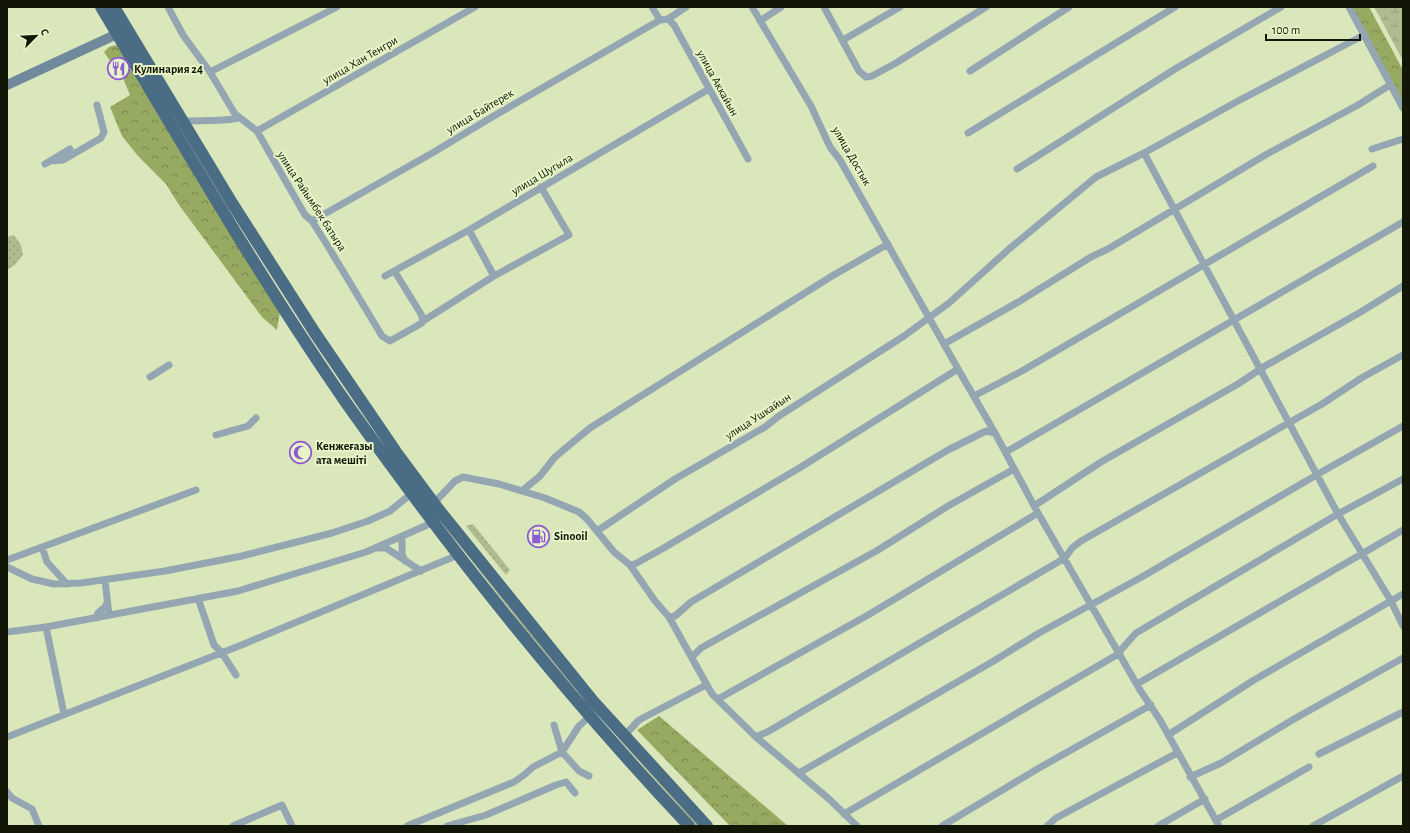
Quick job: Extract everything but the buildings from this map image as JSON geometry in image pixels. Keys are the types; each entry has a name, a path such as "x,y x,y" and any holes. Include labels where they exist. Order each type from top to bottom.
{"highway":[{"path":"101,7 217,204 302,338 347,404 412,493 434,513 624,736 707,826"},
{"path":"114,7 182,121 315,333 396,452 458,554 503,613 590,716 689,826"}],"main road":[{"path":"7,85 117,34"}],"street":[{"name":"улица Райымбек батыра","path":"168,7 192,50 210,72 230,107 239,118 257,131 301,208 312,221 380,332 390,341 422,324 423,321"},
{"path":"210,72 337,7"},
{"name":"улица Хан Тенгри","path":"257,131 475,7"},
{"path":"652,7 660,20 668,19 686,7"},
{"name":"улица Достык","path":"752,7 811,106 830,147 840,160 888,244 1006,452 1034,506 1137,684 1151,705 1190,777 1205,799 1218,823"},
{"path":"760,21 781,7"},
{"path":"824,7 859,71 866,77 872,76 896,63 986,7"},
{"path":"843,40 900,7"},
{"path":"970,71 1069,7"},
{"path":"968,133 1175,7"},
{"path":"1017,169 1175,69 1281,7"},
{"path":"1349,7 1403,108"},
{"name":"улица Аккайын","path":"668,19 674,25 748,159"},
{"name":"улица Байтерек","path":"312,221 434,152 492,116 660,20"},
{"name":"улица Ушкайын","path":"597,531 675,479 765,427 779,416 875,356 929,318 949,303 1009,249 1096,177 1144,153 1238,101 1364,35"},
{"path":"944,344 1175,208 1390,85"},
{"name":"улица Шугыла","path":"385,276 395,272 469,230 709,89"},
{"path":"70,149 47,162 63,160 101,138 104,132 97,105"},
{"path":"182,121 210,119 219,121 239,118"},
{"path":"1372,149 1403,139"},
{"path":"1144,153 1175,208 1338,514 1391,602 1403,626"},
{"path":"974,396 1034,363 1373,166"},
{"path":"395,272 421,314 423,321 435,315 494,276 569,235 541,187"},
{"path":"1006,452 1403,222"},
{"path":"469,230 494,276"},
{"path":"522,491 540,476 555,457 590,428 832,276 888,244"},
{"path":"1034,506 1101,462 1238,384 1260,369 1359,314 1403,286"},
{"path":"756,737 775,728 1065,558 1072,548 1081,541 1322,404 1363,377 1403,355"},
{"path":"150,377 169,365"},
{"path":"630,565 635,564 662,549 801,467 958,369"},
{"path":"216,435 248,426 256,418"},
{"path":"799,772 1403,426"},
{"path":"669,617 675,616 691,602 948,450 986,431 995,433"},
{"path":"692,657 701,648 878,550 948,506 1014,469"},
{"path":"7,632 46,627 238,591 272,582 376,547 402,536 434,513 455,481 463,477 522,491 580,512 614,552 630,565 655,601 669,617 706,685 718,699 756,737 799,772 857,826"},
{"path":"844,814 1120,653 1136,633 1338,514 1403,479"},
{"path":"7,560 196,490"},
{"path":"7,567 32,579 54,584 67,584 105,580 242,556 332,533 368,521 390,511 412,493"},
{"path":"718,699 868,615 1038,513"},
{"path":"1137,684 1403,530"},
{"path":"402,536 402,554 405,561"},
{"path":"42,547 47,562 54,572 67,584"},
{"path":"376,547 386,548 421,571"},
{"path":"7,737 222,653 421,571 458,554"},
{"path":"105,580 109,615"},
{"path":"1168,735 1254,680 1403,594"},
{"path":"198,598 214,645 222,653 236,675"},
{"path":"96,618 98,612 106,606 107,602"},
{"path":"46,627 64,714"},
{"path":"1190,777 1221,763 1294,719 1403,658"},
{"path":"624,736 639,720 706,685"},
{"path":"942,826 1027,774 1151,705"},
{"path":"1319,754 1403,712"},
{"path":"407,826 514,782 533,767 562,752 579,726 590,716"},
{"path":"554,725 562,752 579,771 589,776"},
{"path":"1047,826 1056,818 1177,753"},
{"path":"1218,823 1309,767"},
{"path":"1313,826 1403,776"},
{"path":"447,826 486,815 556,784 566,782 575,793"},
{"path":"7,792 32,810 39,826"},
{"path":"1158,826 1205,799"},
{"path":"233,826 282,805 292,826"}],"green space":[{"path":"1352,7 1369,7 1403,70 1403,103"},
{"path":"1374,7 1403,7 1403,61 1377,12"},
{"path":"116,45 125,51 280,311 277,330 262,317 179,205 166,184 138,156 122,136 110,107 130,95 115,59 110,61 104,52 109,47"},
{"path":"14,235 21,245 23,255 15,265 7,270 7,237"},
{"path":"473,524 510,570 506,575 466,526"},
{"path":"455,539 703,826 696,826 540,649"},
{"path":"659,716 788,826 730,826 637,730"}],"place":[{"name":"Кулинария 24","path":"119,69"},
{"name":"Кенжеғазы ата мешіті","path":"301,453"},
{"name":"Sinooil","path":"539,536"}]}
